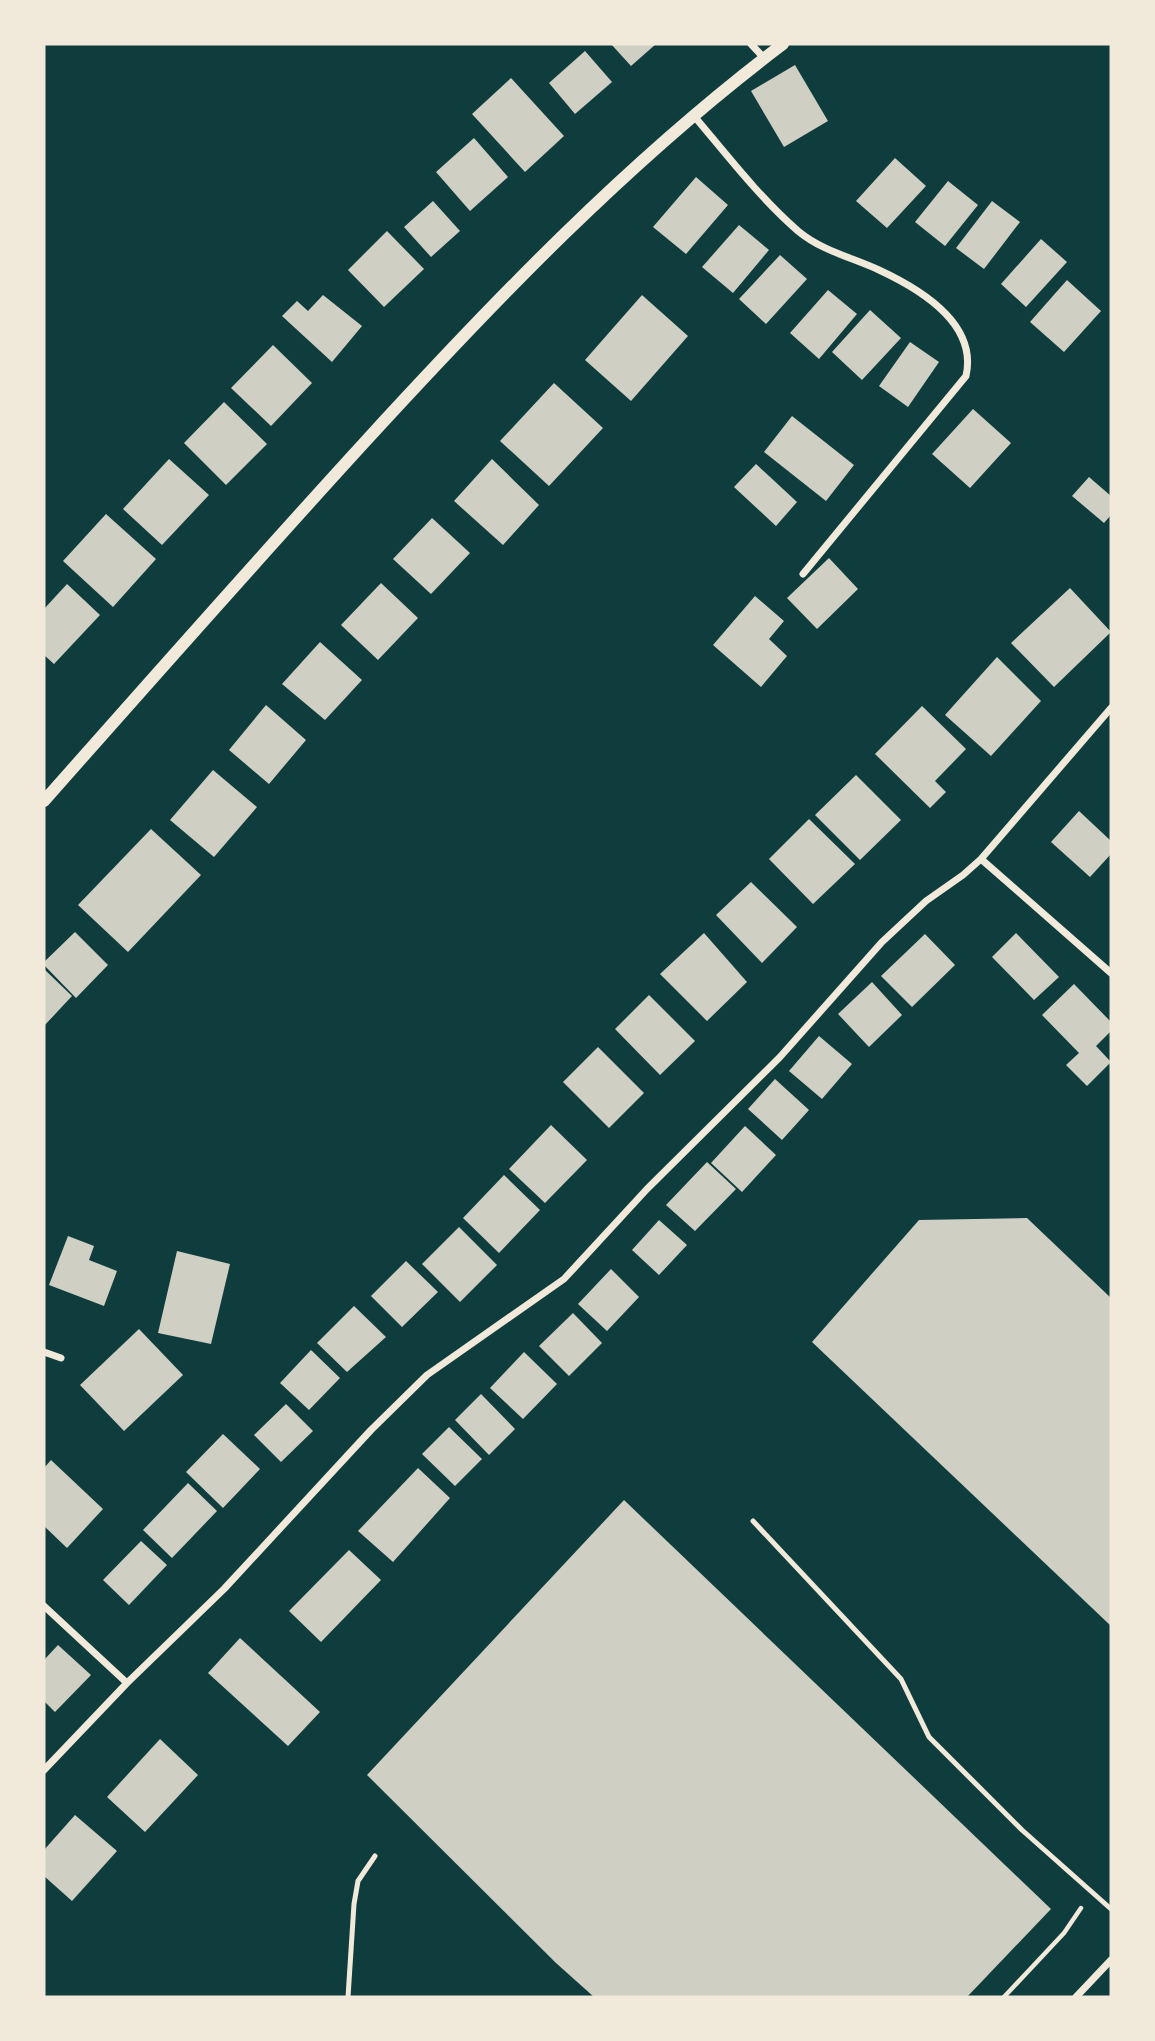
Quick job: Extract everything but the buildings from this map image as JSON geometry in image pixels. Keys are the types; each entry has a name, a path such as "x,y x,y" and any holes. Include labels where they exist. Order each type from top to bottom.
{"street":[{"path":"751,44 764,58"},
{"path":"44,800 423,379 563,233 694,116 783,44"},
{"path":"694,116 767,201 800,232 833,253 908,284 937,305 955,323 967,346 969,361 966,376 803,574"},
{"path":"44,1770 127,1683 224,1589 371,1430 427,1375 564,1279 647,1189 780,1057 882,942 926,901 964,875 981,859 1111,708"},
{"path":"981,859 1111,973"},
{"path":"44,1352 61,1358"},
{"path":"44,1606 127,1683"},
{"path":"1076,1997 1111,1960"}],"lane":[{"path":"753,1521 901,1679 929,1737 1022,1829 1111,1909"},
{"path":"348,1997 358,1881 375,1856"}],"path":[{"path":"1004,1997 1063,1933 1093,1891"}]}
